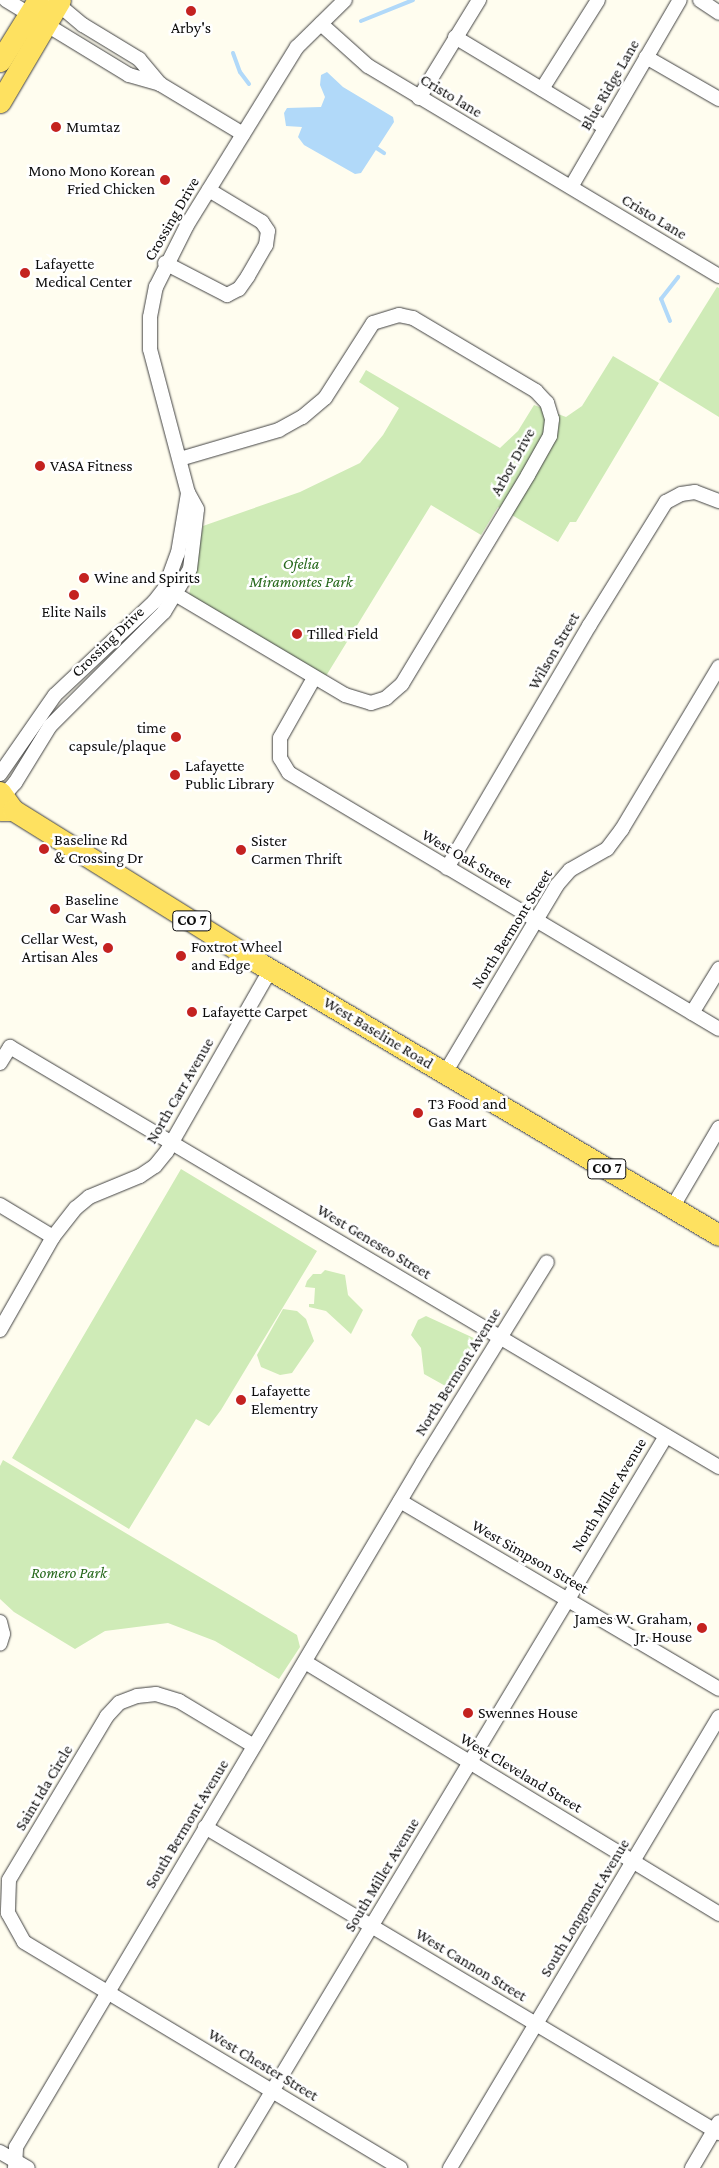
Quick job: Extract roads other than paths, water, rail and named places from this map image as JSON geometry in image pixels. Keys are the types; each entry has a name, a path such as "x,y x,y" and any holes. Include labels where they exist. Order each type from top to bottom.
{"main road":[{"path":"0,61 47,7"},
{"path":"0,102 47,7"},
{"name":"West Baseline Road","path":"4,802 271,970 719,1235"}],"street":[{"path":"6,0 47,7 83,25 139,59 160,84"},
{"name":"Crossing Drive","path":"4,802 50,726 137,641 170,592 188,493 180,459 158,389 150,348 150,317 156,287 165,264 297,47 345,0"},
{"path":"419,98 479,0"},
{"path":"542,89 598,0"},
{"name":"Blue Ridge Lane","path":"571,187 680,0"},
{"path":"700,0 719,13"},
{"path":"47,7 129,75 160,84 243,134"},
{"name":"Cristo lane","path":"321,24 368,66 571,187"},
{"path":"455,37 606,127"},
{"path":"646,57 719,99"},
{"name":"Cristo Lane","path":"571,187 719,276"},
{"path":"165,264 227,295 240,289 248,276 266,245 268,231 262,222 209,190"},
{"name":"Arbor Drive","path":"170,592 314,678 358,702 372,703 386,698 402,684 550,436 552,418 547,403 536,392 413,318 384,317 373,323 363,334 325,398 302,417 279,430 180,459"},
{"name":"Wilson Street","path":"447,868 594,618 666,502 681,494 695,492 719,501"},
{"name":"Crossing Drive","path":"0,774 55,695 154,602 170,592"},
{"name":"North Bermont Street","path":"445,1073 534,919 570,870 607,849 622,829 719,667"},
{"name":"West Oak Street","path":"314,678 280,738 280,758 289,773 719,1029"},
{"name":"North Carr Avenue","path":"53,1237 76,1208 89,1197 148,1171 155,1166 171,1142 271,970"},
{"path":"692,1013 719,970"},
{"name":"West Geneseo Street","path":"0,1063 10,1047 719,1468"},
{"path":"672,1208 719,1128"},
{"path":"0,1205 53,1237 0,1330"},
{"name":"North Bermont Avenue","path":"400,1501 547,1262"},
{"name":"North Miller Avenue","path":"567,1599 666,1436"},
{"name":"West Simpson Street","path":"400,1501 719,1689"},
{"name":"South Bermont Avenue","path":"19,2166 16,2147 400,1501"},
{"name":"South Miller Avenue","path":"226,2168 274,2091 567,1599"},
{"name":"West Cleveland Street","path":"305,1662 719,1914"},
{"name":"Saint Ida Circle","path":"108,1992 24,1942 8,1913 9,1880 107,1716 119,1703 137,1696 156,1694 179,1701 254,1746"},
{"name":"South Longmont Avenue","path":"450,2168 719,1717"},
{"name":"West Cannon Street","path":"205,1827 536,2025 717,2128"},
{"name":"West Chester Street","path":"108,1992 400,2168"},
{"path":"692,2168 717,2128"},
{"path":"0,2152 19,2166"}],"water":[{"path":"327,72 343,87 393,117 394,122 361,173 355,174 304,145 298,137 302,127 286,126 284,113 287,108 321,107 325,97 320,85 321,75"}],"waterway":[{"path":"361,21 413,0"},
{"path":"233,53 240,72 249,84"},
{"path":"375,147 384,153"},
{"path":"670,321 661,299 678,277"}],"place":[{"name":"Arby's","path":"191,11"},
{"name":"Mumtaz","path":"56,127"},
{"name":"Mono Mono Korean Fried Chicken","path":"165,180"},
{"name":"Lafayette Medical Center","path":"25,273"},
{"name":"VASA Fitness","path":"40,466"},
{"name":"Wine and Spirits","path":"84,578"},
{"name":"Elite Nails","path":"74,595"},
{"name":"Tilled Field","path":"297,634"},
{"name":"time capsule/plaque","path":"176,737"},
{"name":"Lafayette Public Library","path":"175,775"},
{"name":"Baseline Rd & Crossing Dr","path":"44,849"},
{"name":"Sister Carmen Thrift","path":"241,850"},
{"name":"Baseline Car Wash","path":"55,909"},
{"name":"Cellar West, Artisan Ales","path":"108,948"},
{"name":"Foxtrot Wheel and Edge","path":"181,956"},
{"name":"Lafayette Carpet","path":"192,1012"},
{"name":"T3 Food and Gas Mart","path":"418,1113"},
{"name":"Lafayette Elementry","path":"241,1400"},
{"name":"James W. Graham, Jr. House","path":"702,1628"},
{"name":"Swennes House","path":"468,1713"}],"park label":[{"name":"Ofelia Miramontes Park","path":"301,573"},
{"name":"Romero Park","path":"69,1573"}]}
